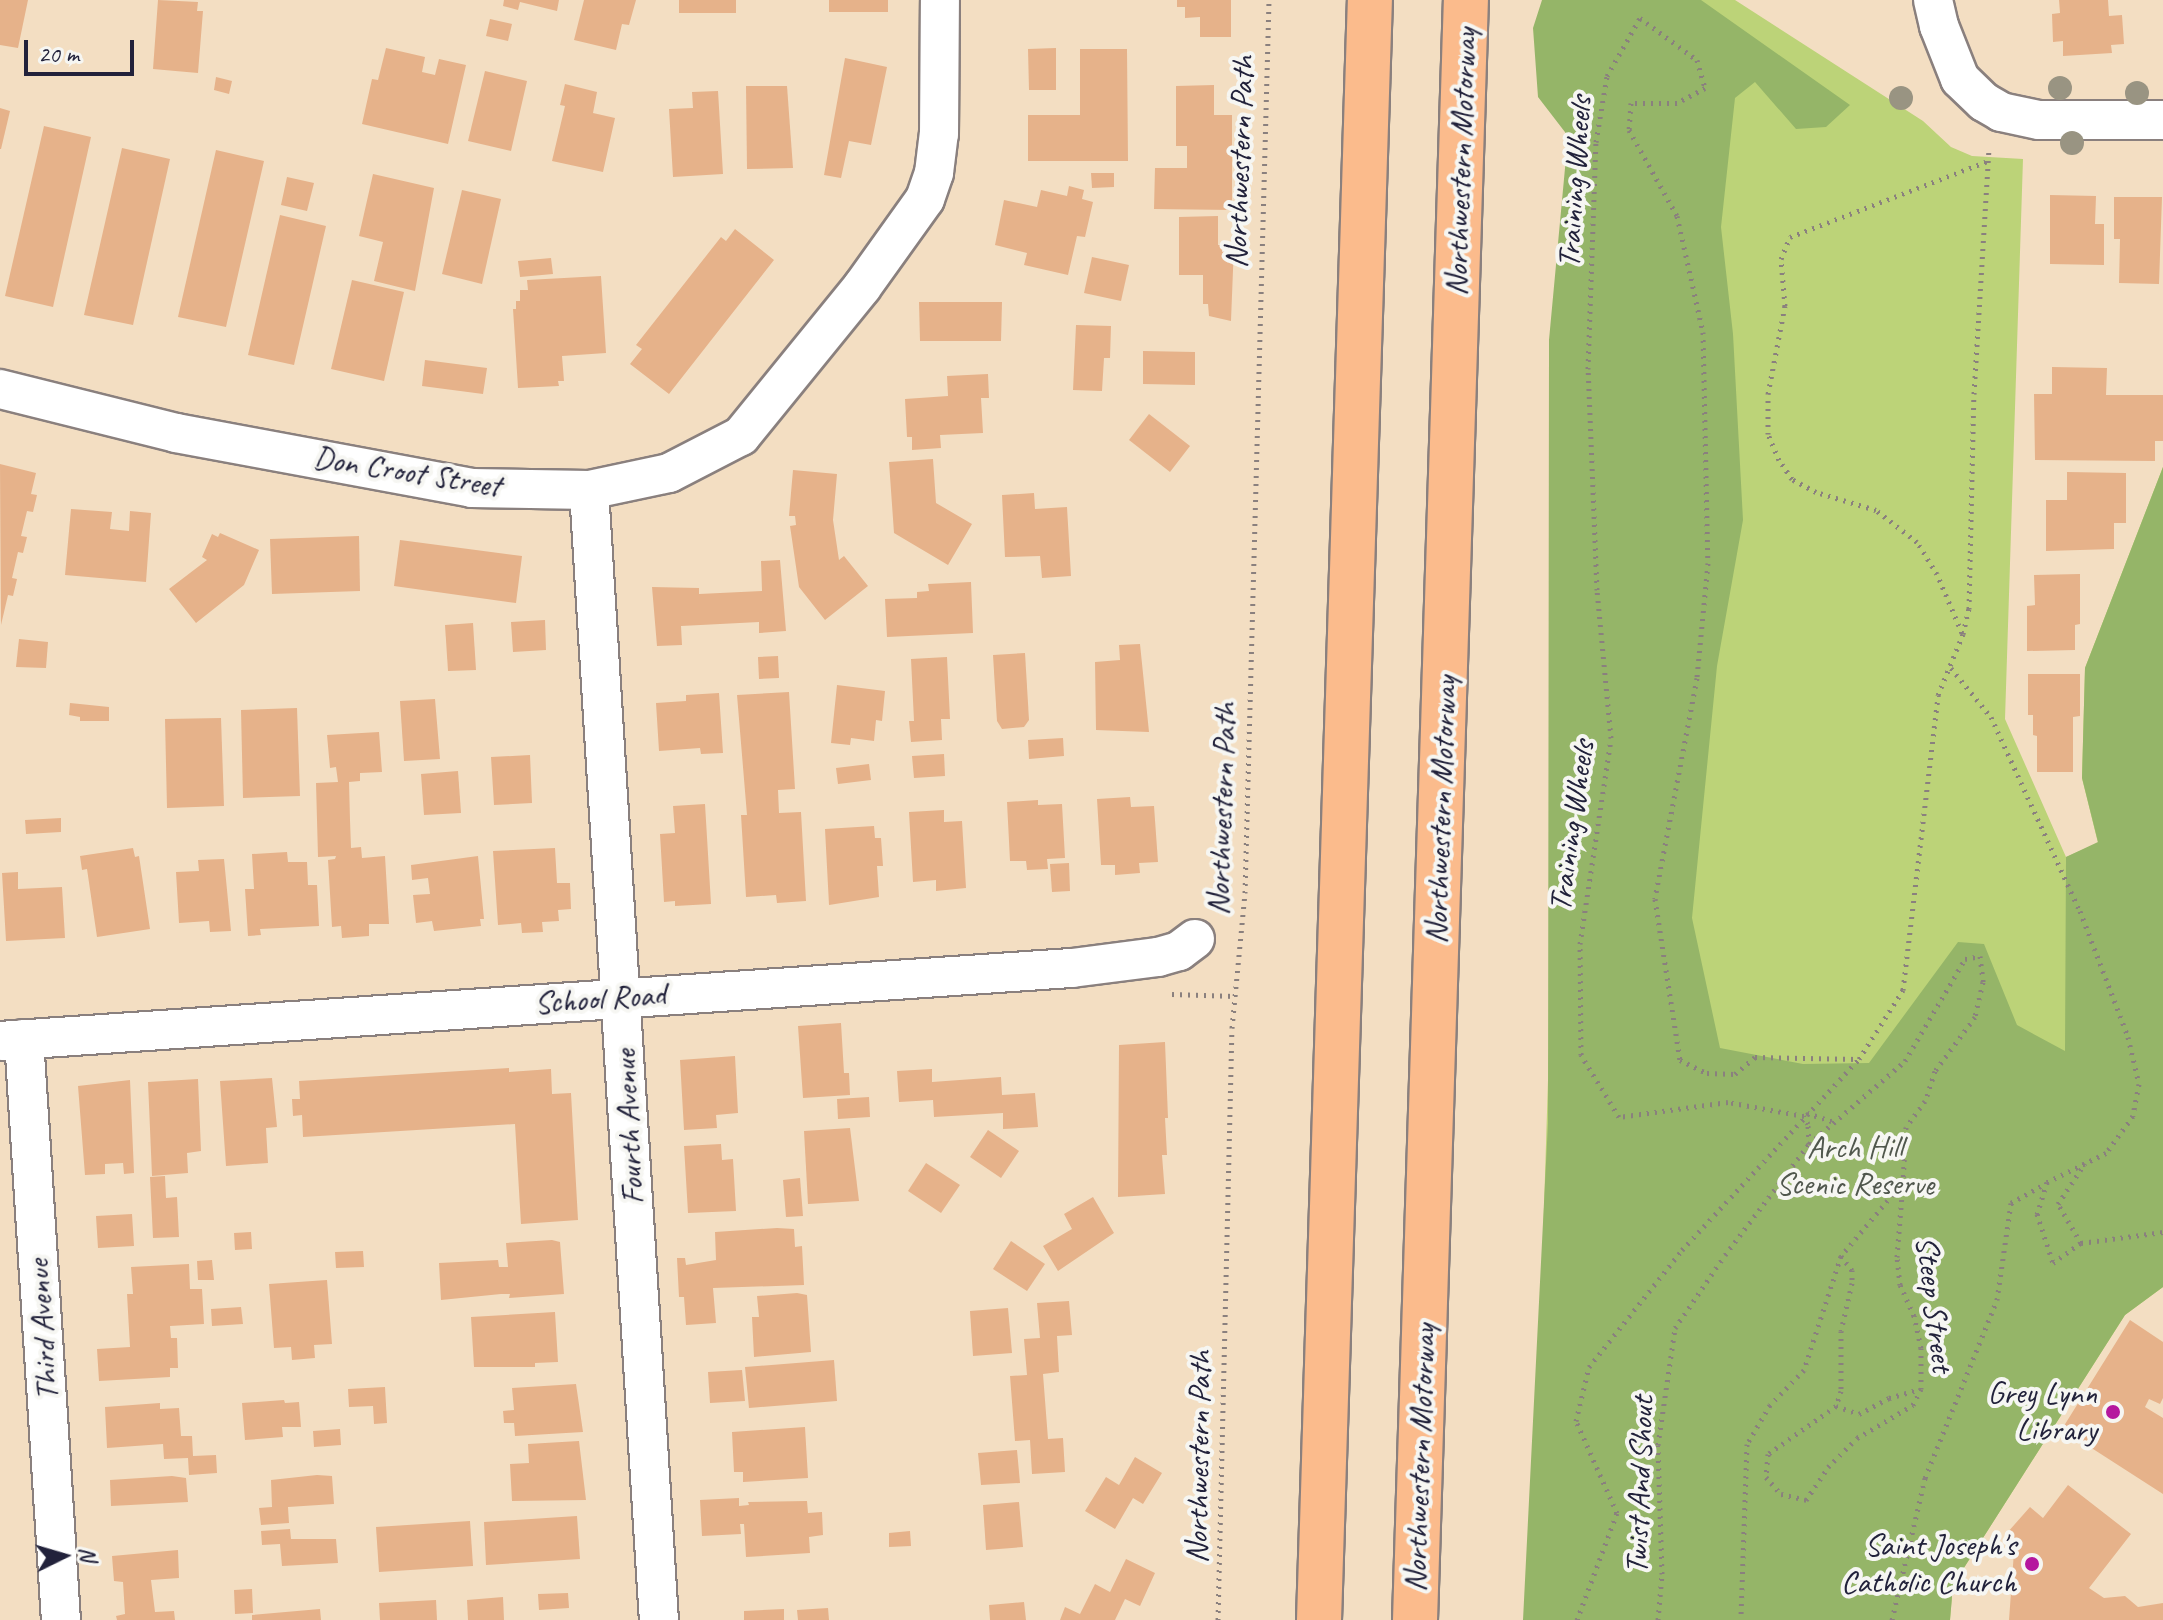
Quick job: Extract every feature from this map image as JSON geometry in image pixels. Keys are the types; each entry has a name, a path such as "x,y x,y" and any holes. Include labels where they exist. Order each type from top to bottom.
{"highway":[{"path":"1319,1620 1370,0"},
{"name":"Northwestern Motorway","path":"1415,1620 1466,0"}],"street":[{"name":"Don Croot Street","path":"0,389 176,433 472,488 589,490 669,473 741,436 911,223 925,199 938,152 940,0"},
{"path":"1933,0 1939,26 1960,79 1984,102 2001,112 2039,120 2163,120"},
{"name":"Fourth Avenue","path":"589,490 659,1620"},
{"name":"School Road","path":"12,1040 1120,963 1179,951 1195,939"},
{"name":"Third Avenue","path":"12,1040 61,1620"}],"path":[{"name":"Northwestern Path","path":"1218,1620 1232,1028 1245,893 1269,0"},
{"name":"Training Wheels","path":"1806,1114 1728,1102 1619,1117 1581,1055 1580,944 1611,738 1597,590 1588,369 1596,142 1607,76 1640,18 1697,60 1705,88 1677,103 1631,103 1629,130 1677,216 1703,332 1707,578 1697,678 1655,899 1680,1060 1707,1073 1735,1074 1755,1057 1859,1059"},
{"path":"1577,1620 1617,1513 1576,1421 1589,1367 1682,1250 1859,1059 1903,990 1938,695 1951,668 1969,609 1974,394 1989,151"},
{"path":"1963,634 1937,574 1917,542 1876,510 1816,492 1792,479 1779,460 1768,434 1768,394 1785,306 1781,259 1790,237 1988,161"},
{"path":"1892,1620 1925,1478 1997,1300 2011,1203 2106,1153 2133,1116 2139,1084 2128,1037 2080,911 1991,717 1951,668"},
{"name":"Twist And Shout","path":"1658,1620 1662,1574 1658,1445 1675,1328 1725,1255 1809,1144 1905,1061 1965,959 1980,956 1983,982 1975,1017 1935,1071 1925,1101 1906,1127 1903,1182"},
{"path":"1806,1114 1833,1122"},
{"path":"1806,1114 1809,1144"},
{"path":"2081,1243 2058,1204 2086,1161"},
{"path":"1741,1620 1747,1444 1770,1405 1804,1370 1841,1256 1903,1182"},
{"name":"Steep Street","path":"1836,1406 1768,1454 1766,1477 1781,1494 1806,1500 1828,1467 1857,1438 1913,1405 1921,1389 1921,1348 1914,1316 1900,1285 1897,1257 1903,1182"},
{"path":"2047,1182 2037,1214 2053,1263 2081,1243 2163,1232"},
{"path":"1841,1256 1852,1270 1852,1283 1841,1331 1841,1391 1836,1406 1859,1414 1889,1398 1906,1396 1921,1389"}],"green space":[{"name":"Arch Hill Scenic Reserve","path":"1542,0 1701,0 1850,105 1826,127 1796,129 1755,82 1735,98 1721,227 1733,334 1743,520 1717,666 1692,918 1720,1048 1803,1064 1869,1063 1958,942 1984,944 2017,1025 2065,1051 2066,857 2098,842 2082,778 2085,668 2163,467 2163,1287 2125,1315 1953,1585 1950,1620 1523,1620 1548,1123 1549,340 1568,136 1538,97 1533,28"},
{"name":"Arch Hill Scenic Reserve","path":"1582,0 1735,0 1923,121 1951,147 1972,156 2023,159 2005,719 2066,857 2098,843 2082,778 2085,668 2163,467 2163,1287 2125,1315 1953,1585 1950,1620 1531,1620"}],"building":[{"path":"0,0 28,0 18,48 0,45"},
{"path":"158,0 198,2 197,11 203,11 198,73 153,69"},
{"path":"504,0 559,0 557,11 520,2 518,10 503,6"},
{"path":"584,0 636,0 629,25 622,24 616,50 574,40"},
{"path":"679,0 736,0 736,13 679,13"},
{"path":"829,0 888,0 888,12 829,12"},
{"path":"1177,0 1231,0 1231,37 1200,37 1200,17 1185,18 1185,7 1177,7"},
{"path":"2059,0 2108,0 2109,16 2122,15 2124,44 2111,45 2112,53 2063,56 2063,41 2053,42 2052,14 2060,13"},
{"path":"490,19 512,24 508,41 486,36"},
{"path":"386,48 425,57 422,72 435,75 439,59 466,65 448,144 362,124 372,79 378,80"},
{"path":"1056,48 1056,90 1029,90 1028,49"},
{"path":"1080,49 1127,49 1128,161 1028,161 1028,115 1080,115"},
{"path":"845,58 887,67 871,145 849,141 841,178 824,175"},
{"path":"485,71 527,81 511,151 468,141"},
{"path":"216,77 232,81 229,94 214,90"},
{"path":"565,84 597,92 593,113 615,118 603,172 552,161 565,106 560,105"},
{"path":"1214,85 1214,115 1232,115 1232,210 1154,209 1155,168 1187,168 1187,146 1176,146 1176,86"},
{"path":"746,86 787,86 793,168 747,169"},
{"path":"718,91 723,174 673,177 669,109 693,108 692,92"},
{"path":"0,108 10,111 1,149 0,149"},
{"path":"44,126 91,137 53,307 5,296"},
{"path":"122,148 170,159 133,325 84,315"},
{"path":"216,150 264,161 226,327 178,317"},
{"path":"1091,173 1114,173 1114,187 1092,188"},
{"path":"373,174 434,188 415,291 374,281 383,242 359,236"},
{"path":"287,177 314,183 307,211 281,205"},
{"path":"1069,186 1084,190 1082,199 1093,202 1085,237 1077,236 1068,275 1024,265 1027,253 995,245 1004,200 1037,207 1041,190 1067,196"},
{"path":"462,190 501,199 482,284 442,274"},
{"path":"2050,195 2096,196 2095,224 2104,224 2104,265 2050,264"},
{"path":"2114,197 2162,197 2159,284 2119,283 2120,239 2114,239"},
{"path":"280,215 326,226 294,365 248,355"},
{"path":"1218,216 1218,245 1234,245 1231,321 1209,316 1208,304 1203,304 1203,275 1179,275 1179,217"},
{"path":"735,229 774,260 669,394 630,364 642,349 636,345 721,237 726,241"},
{"path":"1092,257 1129,265 1121,301 1084,293"},
{"path":"551,258 553,274 520,277 518,261"},
{"path":"601,276 606,353 562,356 564,381 558,381 559,386 518,388 513,309 516,309 516,301 520,301 520,290 528,290 527,280"},
{"path":"352,280 404,292 384,381 331,369"},
{"path":"919,302 1002,302 1001,341 920,341"},
{"path":"1076,325 1111,326 1110,358 1104,358 1102,391 1073,390"},
{"path":"1143,351 1195,352 1195,385 1143,384"},
{"path":"425,360 487,368 483,394 422,386"},
{"path":"2052,367 2107,368 2106,395 2163,395 2163,441 2155,441 2155,461 2035,460 2034,394 2052,394"},
{"path":"988,374 989,398 981,398 983,433 940,435 941,448 912,450 912,437 907,437 905,399 948,396 947,376"},
{"path":"1149,414 1190,446 1170,472 1129,440"},
{"path":"933,459 936,503 972,524 948,565 894,533 889,462"},
{"path":"0,464 36,473 31,494 37,495 33,512 27,511 21,536 27,537 23,553 18,552 12,578 17,579 13,596 8,595 1,625"},
{"path":"793,470 837,474 833,520 839,560 844,556 868,586 825,620 799,587 790,526 796,525 795,516 789,516"},
{"path":"2067,472 2126,473 2126,523 2114,523 2114,549 2046,551 2046,500 2067,500"},
{"path":"1034,493 1035,509 1067,507 1071,576 1042,578 1040,556 1005,557 1002,495"},
{"path":"71,509 112,512 110,529 129,531 130,511 151,513 146,582 65,575"},
{"path":"220,533 259,550 244,585 196,623 169,589 207,560 202,557 212,534 218,537"},
{"path":"359,536 360,591 272,594 270,539"},
{"path":"400,540 522,556 516,603 394,586"},
{"path":"780,560 786,631 759,633 759,622 681,626 682,645 657,646 652,587 699,588 699,594 762,591 761,561"},
{"path":"2080,574 2080,624 2075,625 2075,650 2027,651 2027,606 2035,605 2034,575"},
{"path":"971,582 973,633 887,637 885,599 917,598 917,592 929,591 928,584"},
{"path":"545,620 546,650 513,652 511,622"},
{"path":"473,623 476,670 448,671 445,625"},
{"path":"19,639 48,642 46,668 16,667"},
{"path":"1140,644 1149,732 1096,730 1095,662 1120,660 1119,645"},
{"path":"1025,653 1029,720 1024,727 1002,729 997,721 993,655"},
{"path":"778,656 779,678 759,679 758,657"},
{"path":"947,657 950,719 941,719 942,740 911,742 909,721 914,721 911,659"},
{"path":"2028,674 2080,674 2080,716 2073,717 2073,772 2037,772 2037,736 2033,735 2033,715 2028,715"},
{"path":"837,685 885,691 882,721 876,720 874,741 851,738 850,745 831,743"},
{"path":"789,692 795,789 778,790 779,813 801,812 806,901 777,903 776,895 746,897 741,815 747,815 737,695"},
{"path":"719,693 723,753 701,754 700,748 659,751 656,703 686,701 686,695"},
{"path":"435,699 440,759 404,761 400,701"},
{"path":"70,703 109,707 109,721 80,721 80,717 69,715"},
{"path":"297,708 300,796 243,798 241,710"},
{"path":"221,718 224,806 167,808 165,719"},
{"path":"379,732 382,772 360,773 360,781 349,782 351,848 361,847 362,858 385,856 389,924 369,924 369,936 342,938 341,926 332,927 328,860 336,856 318,857 316,783 338,782 336,767 330,768 327,735"},
{"path":"1063,738 1064,756 1029,759 1028,740"},
{"path":"944,754 945,776 914,778 912,756"},
{"path":"530,755 532,803 494,805 491,757"},
{"path":"869,764 871,780 838,784 836,768"},
{"path":"458,771 461,813 424,815 421,774"},
{"path":"1130,797 1131,807 1154,806 1158,862 1139,863 1140,873 1115,875 1115,865 1101,865 1097,799"},
{"path":"1038,800 1038,805 1062,804 1065,858 1047,859 1048,869 1027,870 1026,861 1010,861 1007,802"},
{"path":"705,804 711,904 675,906 675,901 664,902 660,834 675,833 673,806"},
{"path":"944,810 944,822 962,821 966,888 936,891 936,880 913,882 909,812"},
{"path":"61,818 61,832 26,834 25,820"},
{"path":"874,826 875,838 881,838 883,866 877,866 879,897 829,905 825,829"},
{"path":"133,848 135,857 139,856 150,929 97,937 87,869 82,870 80,856"},
{"path":"555,848 557,883 570,883 571,909 558,910 559,921 542,922 543,932 522,933 521,923 498,925 493,851"},
{"path":"287,852 288,862 307,862 308,885 317,885 319,926 260,929 261,935 248,936 245,889 254,889 252,854"},
{"path":"478,856 484,919 480,919 481,926 434,931 432,921 416,923 413,895 430,894 428,878 412,880 411,865"},
{"path":"224,859 231,931 210,932 209,921 179,923 176,872 199,871 198,860"},
{"path":"1069,863 1070,891 1052,892 1050,864"},
{"path":"18,872 18,889 62,887 65,938 6,941 2,873"},
{"path":"841,1023 844,1073 849,1073 850,1095 803,1098 798,1026"},
{"path":"1165,1042 1168,1118 1165,1118 1167,1155 1162,1155 1165,1194 1118,1197 1119,1045"},
{"path":"735,1056 738,1113 716,1115 717,1128 684,1130 680,1060"},
{"path":"509,1068 509,1072 551,1069 552,1094 571,1093 578,1220 521,1224 515,1124 303,1137 302,1115 293,1116 292,1099 300,1099 299,1081"},
{"path":"932,1069 932,1082 1001,1077 1002,1095 1035,1093 1038,1127 1003,1129 1003,1113 934,1117 933,1100 899,1102 897,1071"},
{"path":"272,1078 277,1127 266,1128 268,1163 226,1166 220,1081"},
{"path":"198,1079 201,1151 187,1153 188,1173 152,1176 148,1082"},
{"path":"130,1080 134,1173 124,1174 123,1163 105,1164 105,1174 85,1175 78,1086"},
{"path":"869,1097 870,1117 838,1119 837,1099"},
{"path":"850,1128 859,1201 808,1204 804,1131"},
{"path":"988,1130 1019,1151 1001,1178 970,1157"},
{"path":"721,1144 722,1160 733,1159 736,1211 688,1213 684,1146"},
{"path":"926,1163 960,1185 941,1213 908,1191"},
{"path":"165,1176 166,1198 177,1197 179,1237 153,1238 150,1177"},
{"path":"800,1178 803,1216 786,1217 783,1180"},
{"path":"1093,1197 1114,1233 1058,1271 1043,1246 1072,1229 1064,1214"},
{"path":"132,1214 134,1246 98,1248 96,1216"},
{"path":"794,1229 795,1247 802,1246 804,1285 713,1288 716,1323 686,1325 684,1297 679,1297 677,1258 685,1258 686,1265 716,1260 715,1232"},
{"path":"251,1232 252,1249 235,1250 234,1233"},
{"path":"1011,1241 1045,1264 1027,1291 993,1269"},
{"path":"560,1242 564,1294 509,1298 510,1294 501,1294 441,1300 439,1263 498,1260 499,1267 508,1267 506,1243"},
{"path":"363,1251 364,1267 336,1268 335,1252"},
{"path":"212,1260 214,1280 198,1280 197,1261"},
{"path":"189,1264 190,1289 202,1289 204,1324 170,1326 171,1338 177,1338 178,1368 170,1368 170,1377 99,1381 97,1349 130,1347 127,1294 133,1294 131,1267"},
{"path":"327,1280 332,1344 314,1345 315,1358 292,1360 291,1347 274,1348 269,1284"},
{"path":"807,1295 811,1352 754,1357 752,1317 759,1317 757,1296"},
{"path":"1069,1301 1072,1335 1057,1336 1059,1372 1043,1374 1048,1439 1063,1438 1065,1472 1032,1474 1030,1440 1015,1441 1010,1376 1027,1375 1024,1339 1040,1338 1037,1303"},
{"path":"241,1307 243,1324 212,1326 211,1309"},
{"path":"1008,1308 1012,1353 973,1356 970,1311"},
{"path":"555,1312 558,1362 535,1363 535,1367 474,1367 471,1317"},
{"name":"Grey Lynn Library","path":"2130,1320 2163,1342 2163,1398 2160,1404 2149,1399 2145,1407 2163,1418 2163,1494 2062,1429"},
{"path":"834,1360 837,1401 749,1408 745,1367"},
{"path":"742,1370 745,1401 710,1403 708,1372"},
{"path":"576,1384 583,1432 515,1436 514,1423 504,1423 503,1411 514,1410 512,1388"},
{"path":"385,1387 387,1423 374,1424 373,1406 349,1407 348,1389"},
{"path":"284,1400 285,1403 299,1402 301,1427 282,1427 283,1437 245,1440 242,1403"},
{"path":"160,1403 160,1409 179,1408 181,1436 192,1436 193,1456 216,1455 217,1473 189,1475 188,1458 164,1459 163,1444 107,1448 105,1407"},
{"path":"805,1427 808,1478 743,1482 743,1472 734,1472 732,1432"},
{"path":"340,1429 341,1445 314,1447 313,1431"},
{"path":"579,1441 586,1500 512,1501 510,1464 529,1463 528,1444"},
{"path":"1017,1450 1020,1483 981,1485 978,1453"},
{"path":"1135,1457 1162,1473 1143,1504 1133,1498 1115,1529 1085,1511 1106,1477 1119,1485"},
{"path":"332,1476 334,1504 288,1507 289,1523 261,1525 259,1508 272,1507 271,1480"},
{"path":"186,1478 188,1502 111,1506 110,1480"},
{"path":"2068,1485 2131,1534 2089,1588 2104,1598 2125,1596 2138,1607 2163,1603 2163,1620 2009,1620 2015,1538 2007,1533 2030,1507 2043,1518"},
{"path":"739,1498 739,1506 749,1505 748,1502 807,1501 808,1513 822,1512 823,1535 809,1537 810,1553 746,1557 744,1524 740,1524 741,1534 702,1536 700,1500"},
{"path":"1019,1502 1023,1547 986,1550 983,1505"},
{"path":"577,1516 580,1559 486,1565 484,1522"},
{"path":"470,1521 473,1566 379,1572 376,1527"},
{"path":"290,1529 291,1539 336,1539 338,1563 282,1566 280,1544 262,1545 261,1531"},
{"path":"910,1531 911,1546 889,1547 889,1533"},
{"path":"178,1550 179,1578 151,1580 155,1612 174,1611 175,1620 117,1620 116,1616 125,1614 123,1582 114,1581 112,1556"},
{"path":"1126,1559 1155,1573 1140,1606 1125,1599 1115,1620 1060,1620 1065,1607 1080,1614 1095,1584 1110,1592"},
{"path":"252,1589 253,1613 235,1614 234,1590"},
{"path":"568,1593 569,1608 539,1610 538,1594"},
{"path":"503,1597 504,1620 468,1620 467,1600"},
{"path":"436,1600 437,1620 380,1620 379,1603"},
{"path":"1024,1602 1026,1620 990,1620 989,1605"},
{"path":"828,1608 829,1620 798,1620 797,1610"},
{"path":"320,1609 321,1620 252,1620 252,1615"},
{"path":"784,1609 784,1620 744,1620 744,1611"}],"place":[{"name":"Grey Lynn Library","path":"2113,1412"},
{"name":"Saint Joseph's Catholic Church","path":"2032,1564"}]}
